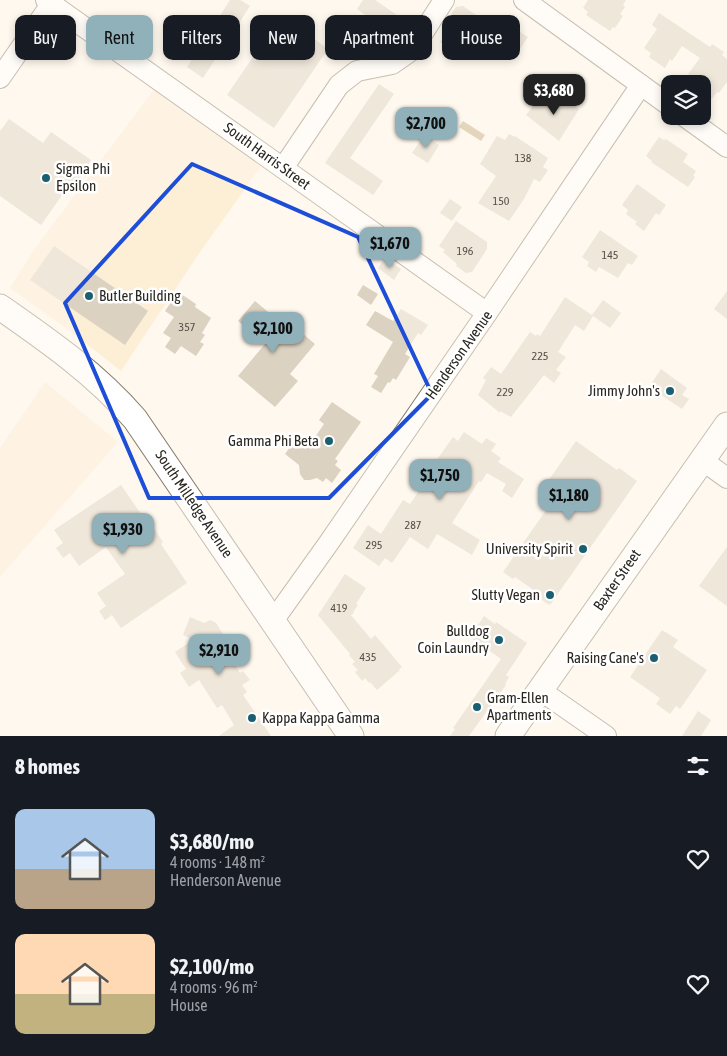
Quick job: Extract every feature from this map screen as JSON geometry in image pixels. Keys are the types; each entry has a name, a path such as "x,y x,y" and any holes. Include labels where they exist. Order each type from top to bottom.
{"main road":[{"name":"South Milledge Avenue","path":"0,307 81,365 121,402 154,444 351,736"},
{"name":"Baxter Street","path":"508,736 727,425"}],"street":[{"path":"282,168 339,85 356,70 392,64 412,50 444,0"},
{"path":"524,0 661,100"},
{"path":"0,78 50,1"},
{"name":"South Harris Street","path":"50,1 488,313"},
{"name":"Henderson Avenue","path":"273,621 488,313 640,85"},
{"path":"697,125 727,146"},
{"path":"702,460 727,478"},
{"path":"540,690 606,736"}],"highlighted area":[{"path":"192,164 358,237 432,394 329,498 149,498 65,303"}],"shaded area":[{"path":"155,88 264,162 198,255 121,371 10,288 33,251"},
{"path":"463,121 485,135 481,141 459,127"},
{"path":"45,382 118,442 0,577 0,448"}],"building":[{"path":"230,0 240,0 250,6 240,21 240,15 220,15"},
{"path":"363,0 375,0 397,15 365,15 357,9"},
{"path":"588,0 626,0 623,5 625,7 620,14 623,16 615,28 613,27 610,31 586,15 588,12 583,8"},
{"path":"463,6 476,15 452,15 451,14 456,7"},
{"path":"659,13 710,47 712,44 724,52 722,55 727,59 727,82 719,93 717,92 711,100 711,75 688,74 700,58 682,46 672,61 670,59 665,68 649,57 651,53 644,48 657,29 652,25"},
{"path":"520,32 528,37 520,49"},
{"path":"315,39 325,47 325,53 274,128 227,95 251,60 315,60"},
{"path":"191,60 215,60 203,78 187,67"},
{"path":"379,84 394,94 350,158 383,181 373,195 325,163"},
{"path":"552,94 561,100 563,97 579,109 559,141 526,115 537,101 543,105"},
{"path":"9,119 43,143 51,132 91,160 88,165 92,168 85,177 82,174 76,184 72,181 41,225 0,196 0,131"},
{"path":"509,134 548,158 543,167 548,170 540,182 534,179 524,199 509,221 478,203 496,176 480,164 497,136 505,140"},
{"path":"424,135 439,145 428,163 412,153"},
{"path":"659,137 664,140 666,139 688,154 683,162 696,171 693,176 695,177 688,187 651,162 646,156"},
{"path":"637,184 666,205 659,215 656,213 644,231 635,224 637,222 626,214 628,210 622,205"},
{"path":"450,199 462,207 452,221 440,213"},
{"path":"456,221 487,242 487,249 472,272 466,273 456,266 457,264 439,246"},
{"path":"600,230 638,256 632,265 628,263 618,278 599,267 596,272 587,266 589,262 582,257"},
{"name":"Butler Building","path":"54,246 148,311 125,345 30,280"},
{"path":"385,258 401,269 394,280 378,268"},
{"path":"363,285 378,294 371,305 357,295"},
{"path":"727,291 727,319 714,309"},
{"path":"178,292 196,304 195,307 211,318 202,333 205,335 200,342 204,344 196,356 181,346 175,354 165,347 171,338 163,333 174,317 165,311"},
{"path":"565,297 592,315 603,300 621,313 610,328 593,316 584,331 575,325 558,352 566,357 556,370 561,373 554,383 544,375 511,417 500,411 500,413 478,395 486,380 483,378 491,367 501,374 530,332 540,336"},
{"path":"255,301 286,327 290,323 315,344 290,374 298,381 275,407 238,376 265,344 238,321"},
{"path":"401,309 428,325 421,335 418,333 405,354 410,357 396,380 393,378 390,383 388,382 381,393 371,387 378,376 374,374 393,342 366,325 375,311 393,321"},
{"name":"Jimmy John's","path":"661,369 687,388 682,395 689,399 682,409 649,387"},
{"name":"Gamma Phi Beta","path":"332,402 361,422 335,459 338,461 335,465 341,470 332,483 326,478 323,482 317,478 304,480 300,474 299,465 285,454 293,443 301,449 307,440 311,443 324,424 319,420"},
{"path":"464,432 482,444 486,438 496,444 491,451 501,458 498,462 524,479 512,498 502,491 506,484 487,473 481,482 479,481 452,523 480,540 472,555 437,534 428,549 410,537 392,563 385,558 379,566 353,548 368,525 381,534 403,500 410,504 422,486 417,482 430,461 434,464 453,437 458,441"},
{"path":"576,441 617,470 619,468 637,481 550,605 540,599 542,596 515,577 513,579 503,572 551,503 539,494"},
{"path":"121,485 148,524 150,522 163,542 161,544 187,583 121,628 112,615 105,620 99,611 106,606 97,593 125,574 106,547 79,566 70,553 63,558 56,548 63,543 54,530"},
{"path":"727,547 727,606 699,586"},
{"path":"345,574 366,588 356,604 358,605 354,613 351,615 371,639 375,635 402,667 377,690 365,678 362,681 355,672 358,670 352,664 355,662 350,654 318,615"},
{"path":"484,616 527,643 506,675 509,677 506,685 469,736 450,736 455,729 453,728 501,659 470,637"},
{"path":"190,617 204,623 210,620 216,623 234,651 229,654 240,673 243,671 250,680 242,685 247,692 243,695 271,736 219,736 234,725 222,705 217,708 199,680 189,687 180,673 186,669 175,652 193,640 183,635"},
{"path":"662,630 678,640 673,647 707,670 680,709 676,706 670,714 656,704 660,698 630,677"},
{"path":"698,711 711,720 701,736 682,736"}],"place":[{"name":"Sigma Phi Epsilon","path":"46,178"},
{"name":"Butler Building","path":"89,296"},
{"name":"Jimmy John's","path":"670,391"},
{"name":"Gamma Phi Beta","path":"329,441"},
{"name":"University Spirit","path":"583,549"},
{"name":"Slutty Vegan","path":"550,595"},
{"name":"Bulldog Coin Laundry","path":"499,640"},
{"name":"Raising Cane's","path":"654,658"},
{"name":"Gram-Ellen Apartments","path":"477,707"},
{"name":"Kappa Kappa Gamma","path":"252,718"}]}
